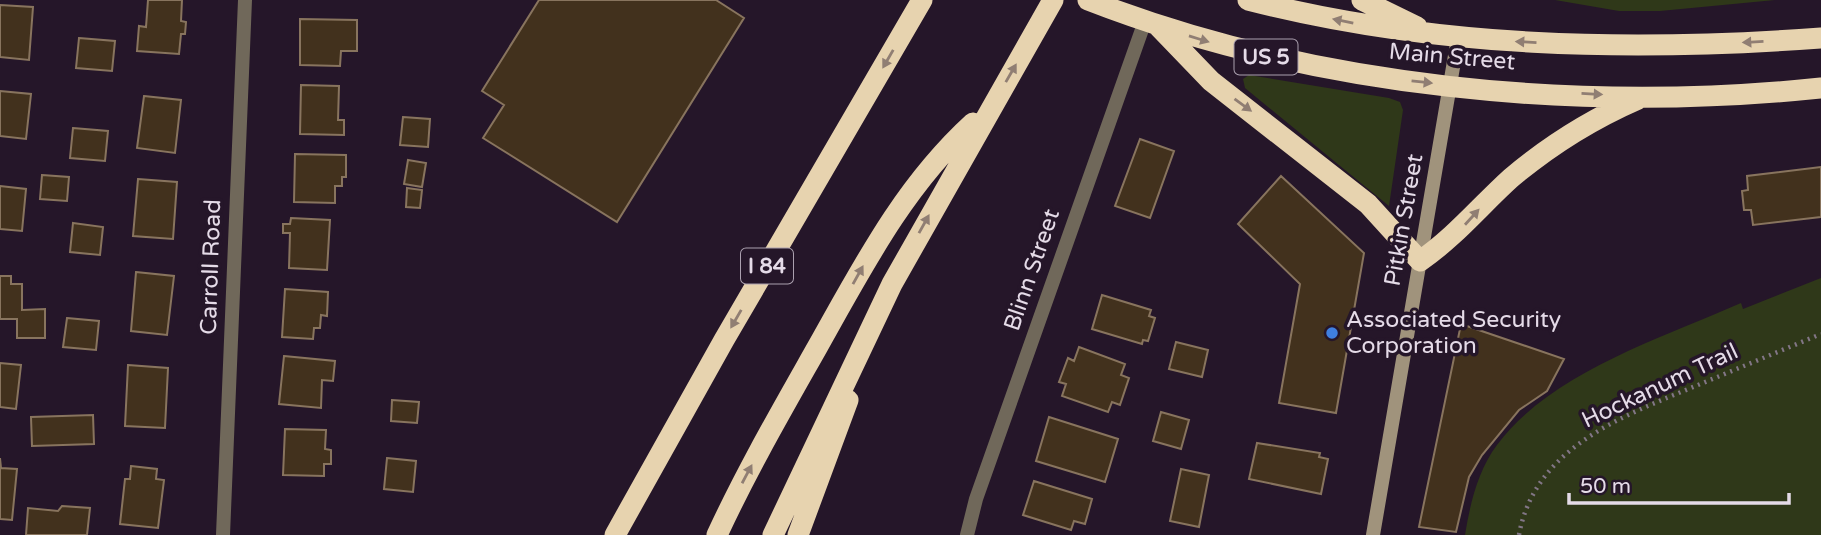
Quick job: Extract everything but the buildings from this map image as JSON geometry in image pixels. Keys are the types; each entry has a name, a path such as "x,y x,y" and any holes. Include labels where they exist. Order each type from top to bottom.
{"highway":[{"name":"I 84","path":"615,535 922,0"},
{"path":"773,535 892,284 1053,0"},
{"name":"Main Street","path":"1088,0 1151,23 1286,61 1357,74 1451,85 1644,96 1821,88"},
{"name":"Main Street","path":"1248,0 1336,20 1458,38 1656,46 1821,38"},
{"path":"1362,0 1435,36"},
{"path":"1151,23 1211,80 1368,204 1420,261 1457,233 1502,187 1545,152 1595,120 1644,96"},
{"path":"717,535 769,432 892,216 937,158 990,107"},
{"path":"797,535 892,284"}],"main road":[{"name":"Pitkin Street","path":"1373,535 1458,38"}],"street":[{"name":"Carroll Road","path":"223,535 245,0"},
{"name":"Blinn Street","path":"967,535 976,499 1151,23"}],"path":[{"name":"Hockanum Trail","path":"1519,535 1526,508 1543,478 1565,454 1596,432 1641,409 1821,334"}],"green space":[{"path":"1555,0 1775,0 1660,11 1619,11"},
{"path":"1249,75 1400,102 1403,110 1389,206 1245,88 1243,79"},
{"path":"1821,278 1821,535 1465,535 1476,488 1490,455 1519,420 1546,397 1609,360 1643,344 1741,303 1743,309"}],"place":[{"name":"Associated Security Corporation","path":"1332,333"}]}
